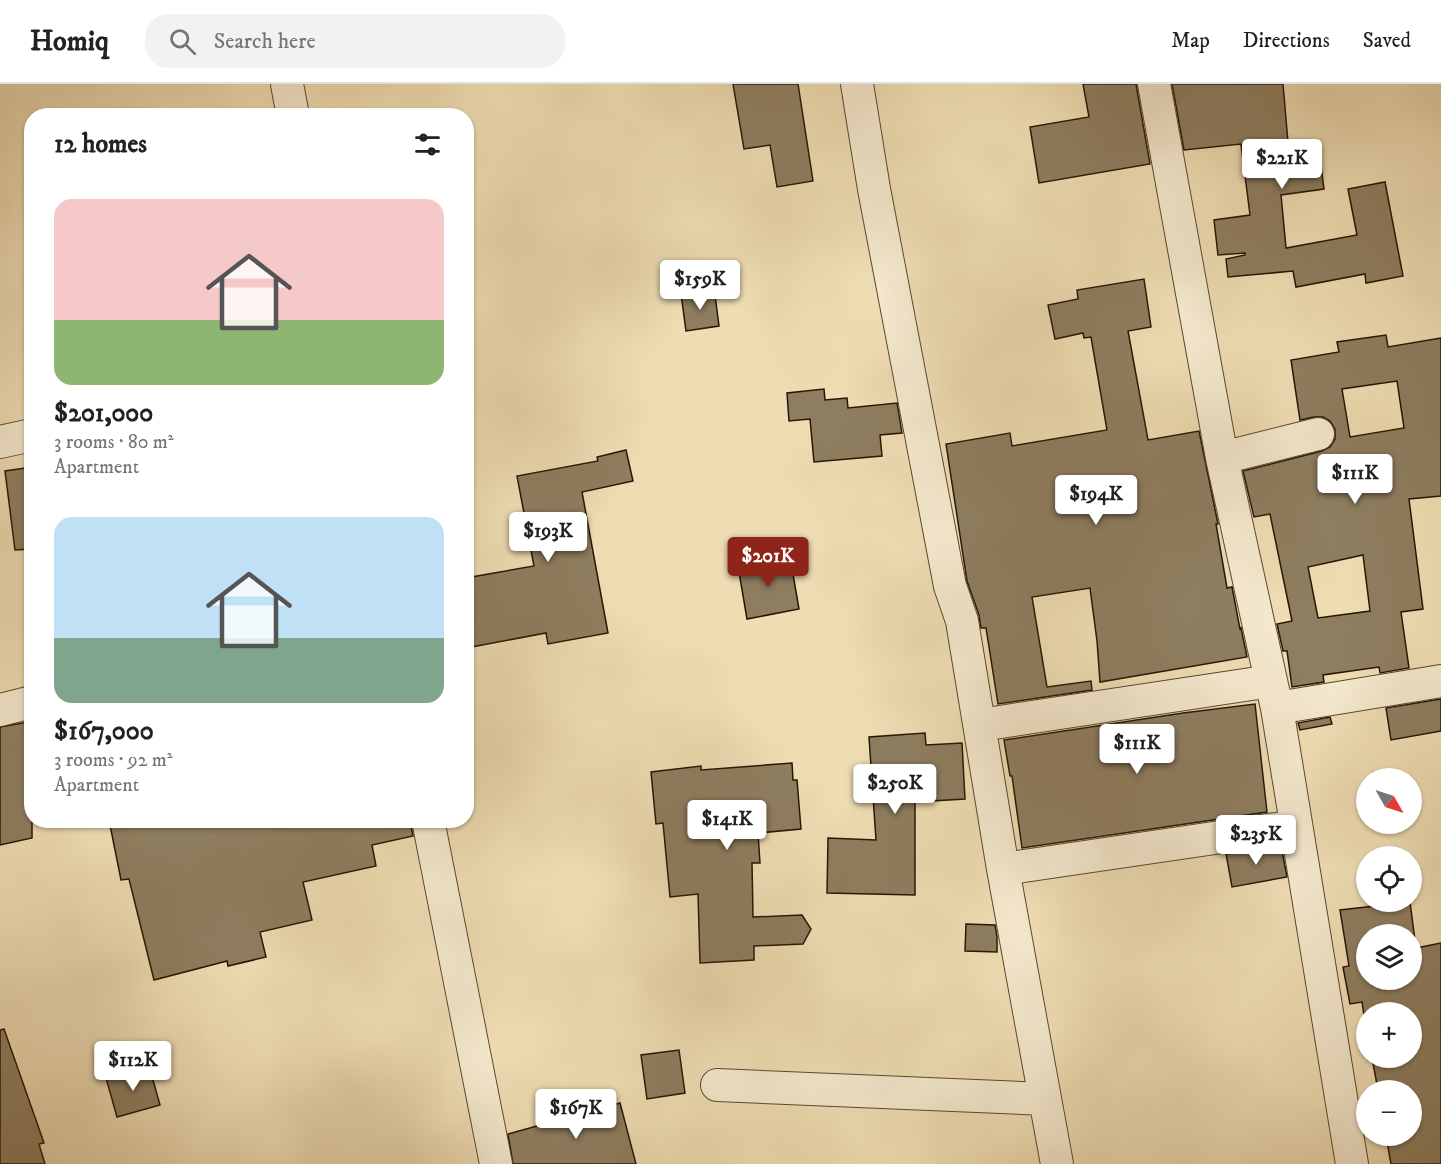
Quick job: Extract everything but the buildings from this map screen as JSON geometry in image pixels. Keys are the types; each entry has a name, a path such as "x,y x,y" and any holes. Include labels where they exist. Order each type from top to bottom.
{"lane":[{"path":"287,84 292,108"},
{"path":"858,84 874,189 950,586 962,621 1003,869 1057,1164"},
{"path":"1155,84 1222,458 1274,694 1352,1164"},
{"path":"1222,458 1318,434"},
{"path":"0,442 24,437"},
{"path":"980,725 1274,694 1441,681"},
{"path":"0,710 24,704"},
{"path":"1003,869 1296,826"},
{"path":"430,828 496,1164"},
{"path":"717,1085 1045,1099"}]}
